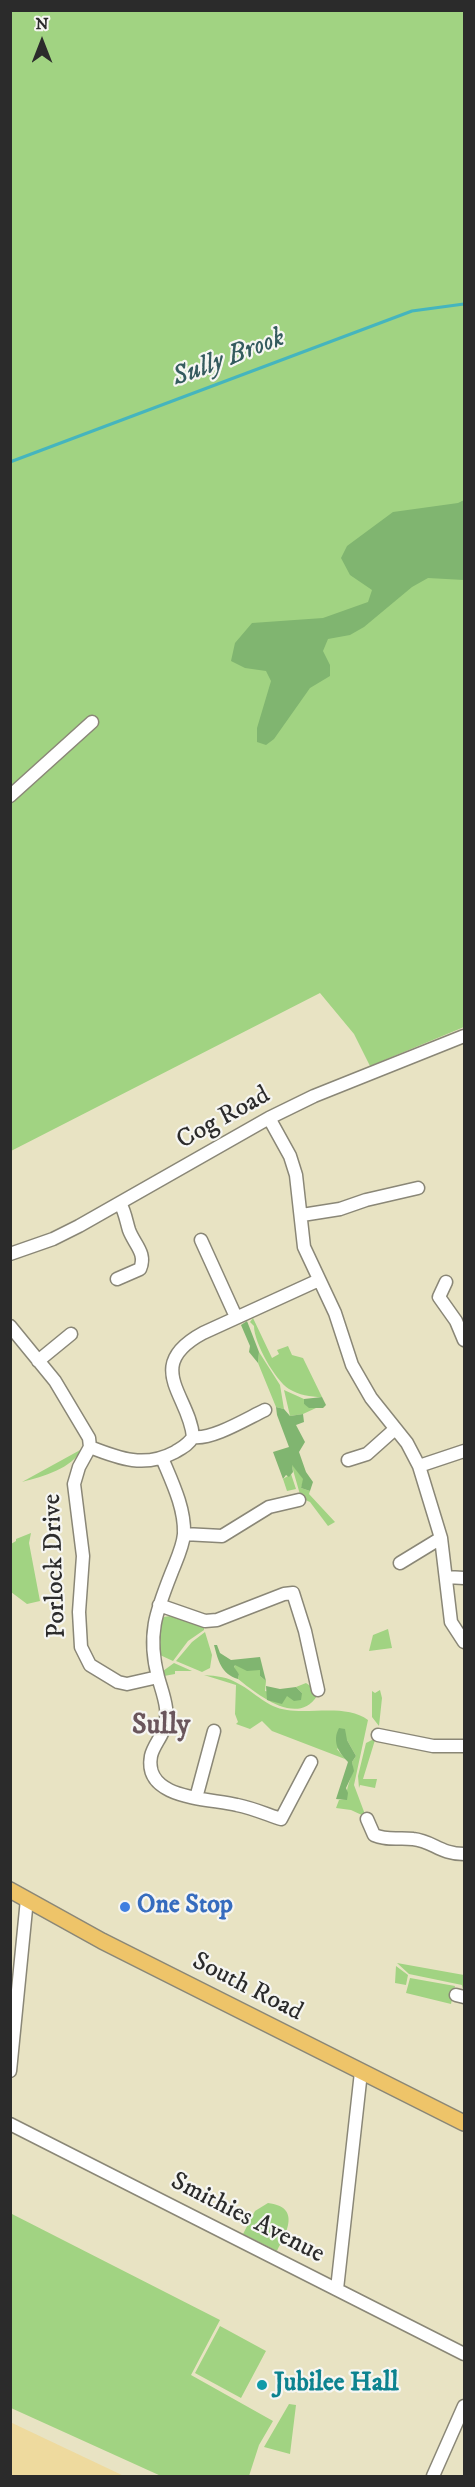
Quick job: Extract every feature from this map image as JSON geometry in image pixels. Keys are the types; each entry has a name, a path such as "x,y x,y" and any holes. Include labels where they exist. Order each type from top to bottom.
{"main road":[{"name":"South Road","path":"10,1890 102,1941 465,2123"}],"street":[{"path":"10,796 92,722"},
{"name":"Cog Road","path":"10,1254 53,1239 269,1118 314,1096 465,1036"},
{"path":"269,1118 290,1156 296,1176 304,1247 334,1313 352,1365 371,1398 407,1443 419,1466 441,1538 451,1622 465,1642"},
{"path":"302,1215 340,1209 366,1200 418,1188"},
{"path":"117,1279 140,1269 143,1262 140,1249 129,1230 126,1214 120,1203"},
{"path":"201,1240 236,1317"},
{"path":"10,1326 55,1381 89,1438 90,1447 119,1459 147,1461 162,1458 188,1444 193,1437 189,1419 175,1389 172,1375 180,1350 189,1340 319,1280"},
{"path":"446,1282 439,1298 456,1321 465,1340"},
{"path":"38,1361 71,1335"},
{"path":"193,1437 201,1439 265,1410"},
{"path":"348,1460 367,1454 395,1429"},
{"name":"Porlock Drive","path":"90,1447 79,1467 75,1484 83,1556 79,1612 81,1647 90,1665 118,1682 127,1684 158,1677"},
{"path":"419,1466 465,1450"},
{"path":"162,1458 178,1497 184,1534 178,1558 154,1617 152,1643 158,1677 167,1707 167,1716 163,1731 152,1751 150,1762 152,1771 166,1789 177,1795 239,1805 281,1819 311,1762"},
{"path":"184,1534 222,1536 269,1507 299,1500"},
{"path":"400,1563 441,1538"},
{"path":"446,1577 465,1578"},
{"path":"159,1605 205,1621 217,1620 284,1594 293,1593 305,1631 318,1690"},
{"path":"196,1798 214,1731"},
{"path":"378,1735 433,1746 465,1746"},
{"path":"367,1819 374,1835 384,1839 415,1839 442,1851 465,1854"},
{"path":"10,2071 27,1899"},
{"path":"337,2289 361,2072"},
{"name":"Smithies Avenue","path":"10,2124 465,2354"},
{"path":"433,2476 465,2406"}],"green space":[{"path":"11,11 464,11 464,1027 370,1066 354,1034 320,993 11,1151"},
{"path":"464,500 464,580 428,578 412,587 364,627 350,635 328,639 323,651 330,665 330,676 310,688 274,739 266,745 257,742 257,728 271,681 266,671 245,668 231,661 235,643 252,623 323,618 368,602 372,590 350,575 341,558 347,546 393,512 458,503"},
{"path":"253,1318 272,1358 279,1354 277,1350 288,1346 292,1355 303,1358 322,1397 297,1393 283,1384 266,1360 254,1326 250,1322"},
{"path":"247,1321 259,1352 258,1363 249,1352 250,1346 241,1325"},
{"path":"259,1352 280,1385 284,1409 276,1407 258,1363"},
{"path":"284,1390 304,1399 304,1404 316,1408 303,1414 290,1416"},
{"path":"322,1397 326,1405 323,1408 309,1408 304,1404 304,1399"},
{"path":"276,1407 284,1409 290,1416 303,1414 304,1422 296,1425 305,1442 299,1452 306,1472 313,1482 310,1491 301,1488 303,1479 292,1465 293,1472 289,1477 286,1475 283,1479 273,1452 289,1447"},
{"path":"82,1449 64,1467 22,1482"},
{"path":"291,1463 304,1479 301,1488 310,1491 309,1494 335,1522 328,1526 310,1502 301,1498"},
{"path":"291,1474 296,1489 287,1491 283,1479"},
{"path":"31,1533 29,1543 40,1601 27,1604 11,1592 11,1544 16,1539"},
{"path":"170,1616 204,1627 204,1630 188,1641 173,1661 160,1655 158,1641 161,1621 164,1617"},
{"path":"388,1629 392,1648 369,1651 373,1635"},
{"path":"205,1632 212,1655 210,1668 202,1672 176,1661 192,1642"},
{"path":"214,1645 217,1645 220,1653 231,1660 260,1657 266,1681 260,1676 260,1670 247,1671 235,1665 239,1674 238,1679 232,1677 224,1670"},
{"path":"174,1663 192,1671 175,1671 175,1674 164,1676 163,1671"},
{"path":"235,1664 260,1669 260,1676 266,1681 265,1691 287,1696 302,1693 296,1687 306,1683 315,1689 317,1696 309,1705 299,1709 277,1705 238,1679 239,1674 234,1668"},
{"path":"204,1675 231,1680 267,1703 287,1710 350,1712 368,1720 354,1785 366,1817 351,1810 336,1808 339,1800 347,1799 352,1762 356,1756 347,1740 337,1749 345,1759 272,1731 262,1721 250,1729 236,1724 238,1722 235,1714 236,1685"},
{"path":"266,1686 280,1689 296,1687 302,1693 301,1700 294,1701 287,1696 282,1704 267,1700"},
{"path":"380,1690 382,1698 379,1726 372,1717 372,1691 375,1693"},
{"path":"339,1728 345,1729 347,1740 356,1756 352,1762 354,1771 346,1788 347,1800 336,1799 348,1762 337,1746 336,1737"},
{"path":"375,1740 363,1779 377,1779 375,1788 360,1785 359,1788 358,1776 366,1743"},
{"path":"397,1963 464,1975 464,1994 462,1985 409,1974"},
{"path":"396,1966 408,1975 406,1985 395,1983"},
{"path":"410,1978 455,1986 451,2004 406,1993"},
{"path":"268,2203 278,2205 288,2215 287,2229 277,2251 243,2234 255,2211"},
{"path":"10,2213 220,2320 191,2375 273,2421 259,2445 249,2476 161,2476 11,2408"},
{"path":"220,2326 266,2351 241,2398 195,2373"},
{"path":"289,2404 296,2405 290,2454 264,2447"}],"sand":[{"path":"10,2422 124,2476 11,2476"}],"waterway":[{"name":"Sully Brook","path":"10,462 412,311 464,304"}],"place":[{"name":"One Stop","path":"125,1907"},
{"name":"Jubilee Hall","path":"262,2385"}],"district":[{"name":"Sully","path":"161,1727"}]}
